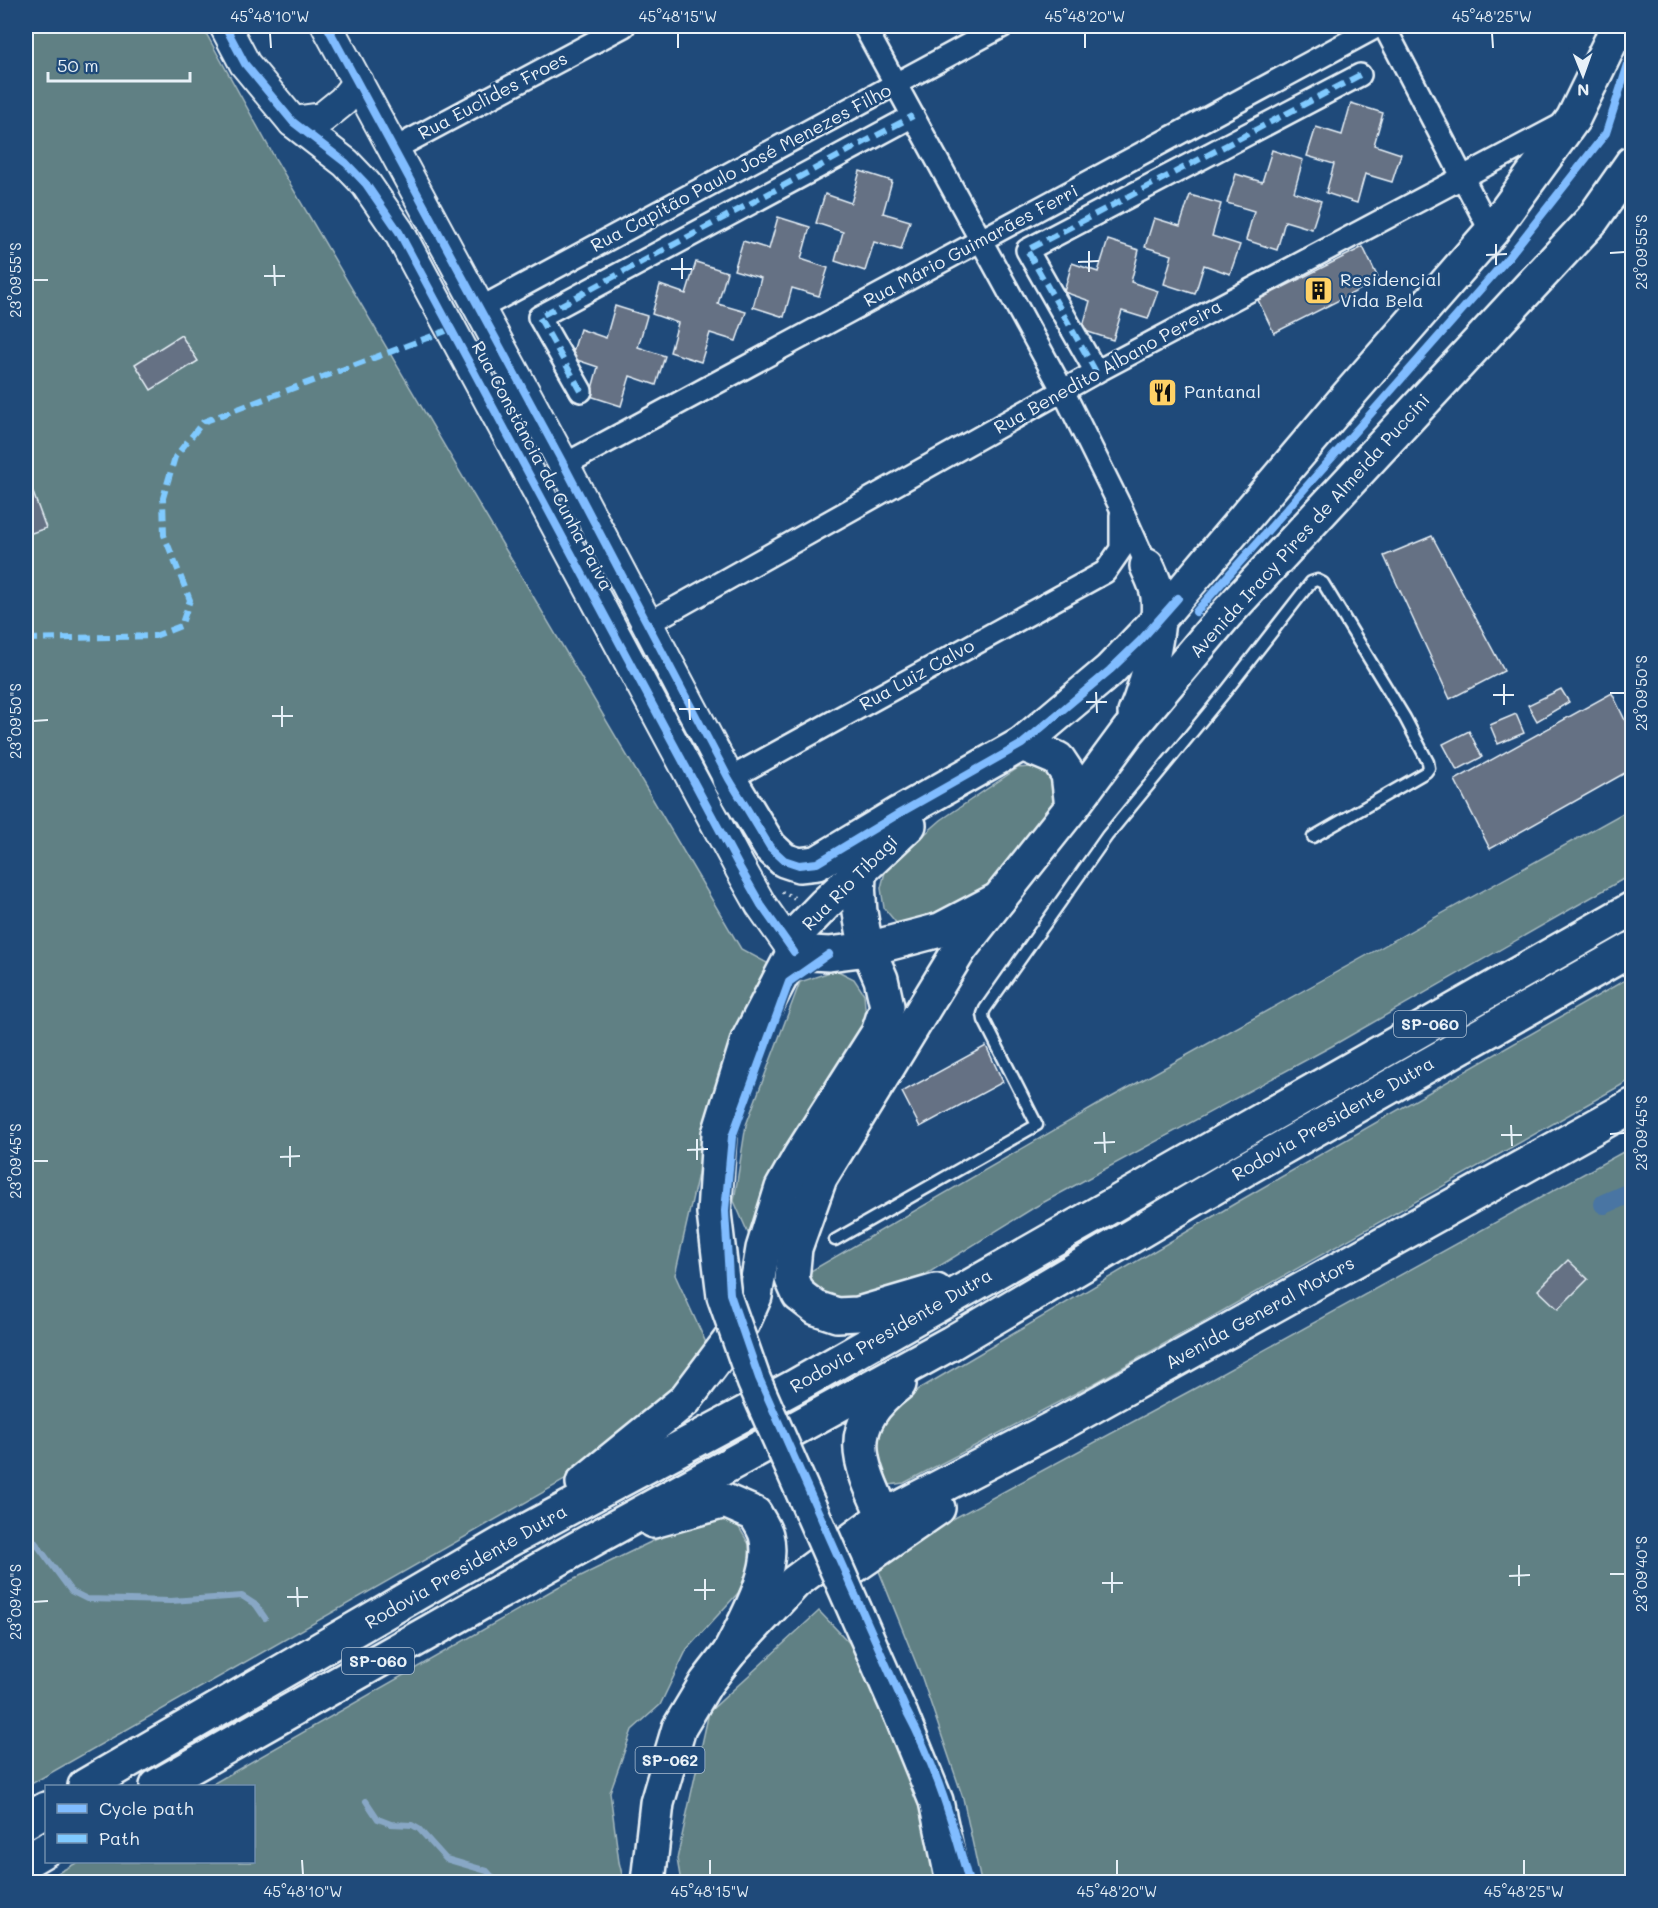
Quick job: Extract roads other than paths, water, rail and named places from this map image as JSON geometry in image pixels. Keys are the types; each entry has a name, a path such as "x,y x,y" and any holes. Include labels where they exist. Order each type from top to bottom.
{"main road":[{"path":"729,779 770,847 784,860 799,865 817,863 1022,744 1110,670 1159,620 1307,443 1491,232 1574,119 1616,26"},
{"name":"Avenida Iracy Pires de Almeida Puccini","path":"984,1278 858,1314 837,1315 816,1308 799,1295 792,1280 795,1248 820,1178 960,949 1072,807 1128,731 1227,613 1592,219 1632,163"},
{"path":"1128,731 1143,696 1159,620 1158,594 1147,566"},
{"path":"1159,620 1196,612 1210,615 1227,613"},
{"path":"1022,744 1058,759 1068,774 1072,807"},
{"name":"Rua Rio Tibagi","path":"953,1882 936,1801 901,1715 753,1381 724,1296 714,1213 719,1134 748,1040 794,952 800,930 898,833 986,765"},
{"path":"505,1542 616,1457 685,1400 743,1323 755,1296 763,1249 782,1188 878,1034 886,1006 881,979 861,925 859,871"},
{"path":"794,952 829,954 868,949 940,930 999,899"},
{"name":"Rodovia Presidente Dutra","path":"87,1785 505,1542 794,1387 1632,909"},
{"name":"Rodovia Presidente Dutra","path":"159,1785 599,1536 951,1343 1245,1169 1632,949"},
{"name":"Avenida General Motors","path":"884,1516 1057,1426 1632,1106"},
{"path":"868,1557 879,1539 884,1516 865,1468 860,1444 865,1419 881,1398 951,1343"},
{"path":"730,1652 1057,1426"},
{"path":"599,1536 725,1501 755,1514 766,1536 768,1557 760,1588 730,1652"},
{"name":"SP-062","path":"648,1882 657,1803 679,1728 706,1683 730,1652 795,1582 884,1516"},
{"path":"26,1821 45,1810"},
{"path":"26,1861 45,1850"}],"street":[{"name":"Rua Constância da Cunha Paiva","path":"225,26 245,64 293,122 346,163 366,184 399,232 740,868 761,905 794,952"},
{"name":"Rua Constância da Cunha Paiva","path":"327,26 564,465 729,779"},
{"name":"Rua Euclides Froes","path":"394,149 624,26"},
{"path":"864,26 1063,391 1147,566"},
{"name":"Rua Capitão Paulo José Menezes Filho","path":"479,309 1003,26"},
{"name":"Rua Mário Guimarães Ferri","path":"564,465 1378,26"},
{"path":"1384,26 1491,232"},
{"path":"1096,372 1027,250 1360,75"},
{"path":"293,122 322,118 343,101 358,82"},
{"path":"581,391 539,316 913,116"},
{"name":"Rua Benedito Albano Pereira","path":"647,624 1096,372 1574,119"},
{"name":"Rua Luiz Calvo","path":"729,779 1105,572 1121,549 1121,508"}],"lane":[{"path":"835,1240 1037,1125 984,1020 985,1009 1107,836 1226,691 1311,582 1317,580 1323,583 1405,718 1429,768 1426,772 1313,837"}],"waterway":[{"path":"1604,1204 1632,1192"},
{"path":"26,1530 71,1591 87,1599 171,1601 242,1596 256,1605 265,1618"},
{"path":"366,1801 378,1819 391,1824 412,1825 419,1829 446,1859 487,1871 497,1882"}],"place":[{"name":"Residencial Vida Bela","path":"1319,290"},
{"name":"Pantanal","path":"1163,392"}]}
